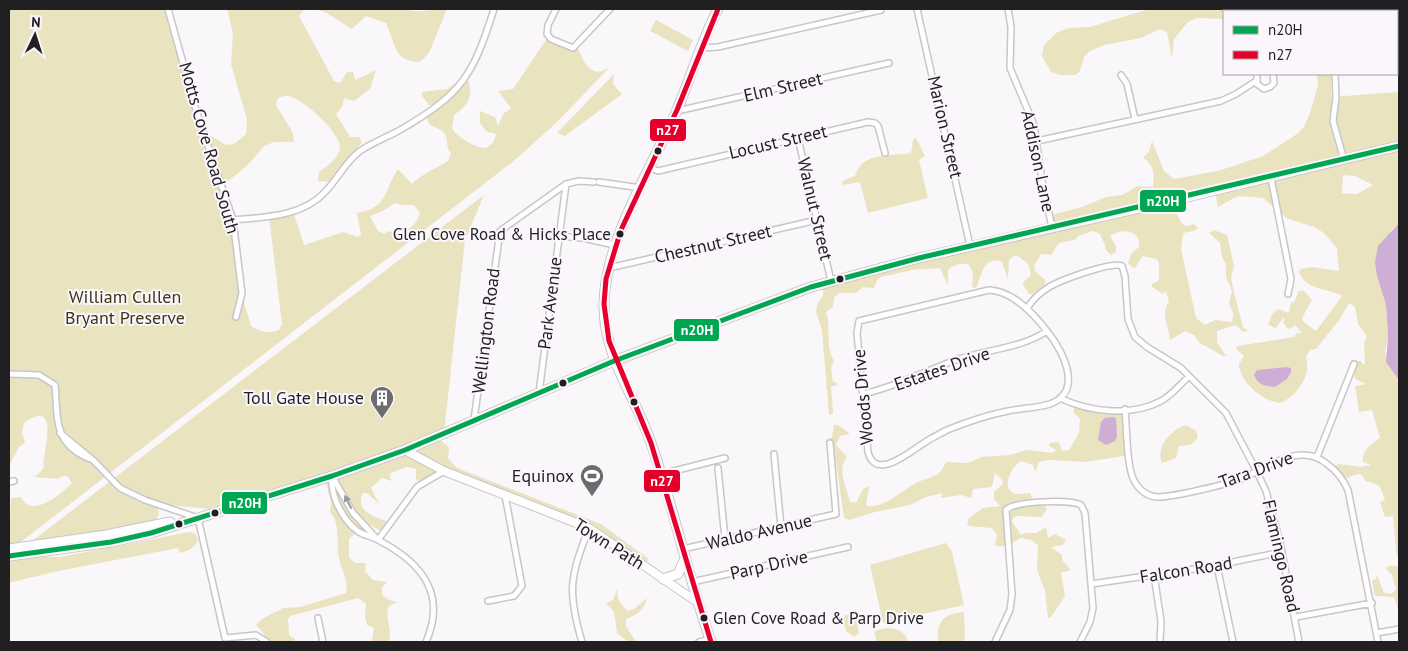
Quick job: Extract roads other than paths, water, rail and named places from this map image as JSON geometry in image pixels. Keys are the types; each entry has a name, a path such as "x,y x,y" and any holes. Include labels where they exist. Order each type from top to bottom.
{"main road":[{"path":"710,640 691,582 662,474 650,439 614,361 606,330 604,312 608,268 615,245 676,111 700,48 718,9"},
{"path":"9,556 110,542 151,533 332,476 405,450 614,361 762,303 831,281 970,246 1271,178 1399,146"},
{"path":"9,549 106,535 198,518"},
{"path":"663,579 678,574 685,559"}],"street":[{"name":"Motts Cove Road South","path":"168,9 196,110 233,220 242,293 236,317"},
{"path":"233,220 286,213 309,204 325,192 358,152 409,125 438,104 460,85 476,62 494,9"},
{"path":"556,9 546,30 548,36 571,48 575,48 610,9"},
{"name":"Marion Street","path":"918,9 970,246"},
{"name":"Addison Lane","path":"1008,9 1011,27 1010,68 1031,116 1052,227"},
{"path":"700,48 718,47 880,10"},
{"name":"Elm Street","path":"676,111 889,63"},
{"path":"1121,75 1127,84 1135,119"},
{"path":"1257,75 1256,80 1259,86 1268,89 1274,83 1273,75"},
{"path":"1334,75 1336,97 1333,121 1344,160"},
{"path":"1037,141 1221,101 1236,94 1256,80"},
{"name":"Locust Street","path":"650,168 658,171 870,122 878,126 885,153"},
{"name":"Walnut Street","path":"798,138 831,281"},
{"path":"1271,178 1291,279 1288,294"},
{"path":"566,184 579,181 641,188"},
{"name":"Park Avenue","path":"539,393 566,184"},
{"name":"Wellington Road","path":"474,420 499,233 566,184"},
{"name":"Chestnut Street","path":"608,268 817,220"},
{"path":"559,236 615,245"},
{"name":"Flamingo Road","path":"1027,308 1041,292 1051,286 1106,266 1120,265 1125,271 1128,319 1135,337 1189,376 1231,419 1266,491 1282,552 1296,617 1299,642"},
{"name":"Woods Drive","path":"989,290 1008,296 1027,308 1047,331 1058,346 1069,376 1065,392 1060,398 1040,406 1007,411 971,420 927,440 888,464 880,465 873,462 868,455 857,333 860,320 989,290"},
{"name":"Estates Drive","path":"863,394 894,386 958,359 1026,343 1047,331"},
{"path":"1317,457 1354,364"},
{"path":"9,374 39,375 55,385 60,433 93,460 115,484 130,494 198,518 225,638 256,636 267,642"},
{"path":"1060,398 1091,410 1151,406 1159,402 1189,376"},
{"name":"Tara Drive","path":"1125,409 1131,474 1136,485 1149,495 1158,497 1171,496 1228,483 1290,456 1302,454 1317,457 1337,472 1348,490 1378,642"},
{"name":"Waldo Avenue","path":"682,550 836,514 830,443"},
{"name":"Town Path","path":"405,450 444,471 589,528 697,602"},
{"path":"774,454 781,527"},
{"path":"662,474 725,458"},
{"path":"718,468 725,539"},
{"path":"378,540 417,488 444,471"},
{"path":"332,476 353,513 378,540"},
{"path":"332,476 333,493 344,514 358,531 378,540 411,560 429,585 434,614 426,642"},
{"path":"488,601 512,597 520,592 522,586 505,494"},
{"path":"995,642 1010,610 1007,509 1016,505 1067,501 1081,505 1085,513 1092,615 1080,642"},
{"path":"582,642 574,615 571,586 574,568 589,528"},
{"name":"Parp Drive","path":"691,582 848,547"},
{"name":"Falcon Road","path":"1090,584 1217,566 1282,552"},
{"path":"1217,566 1232,642"},
{"path":"1154,575 1161,621 1160,642"},
{"path":"1296,617 1372,604"},
{"path":"318,618 323,642"},
{"path":"1377,633 1399,629"},
{"path":"699,642 710,640"}],"place":[{"name":"Glen Cove Road & Hicks Place","path":"620,234"},
{"name":"Toll Gate House","path":"382,419"},
{"name":"Equinox","path":"592,497"},
{"name":"Glen Cove Road & Parp Drive","path":"704,618"}],"park label":[{"name":"William Cullen Bryant Preserve","path":"125,307"}]}
